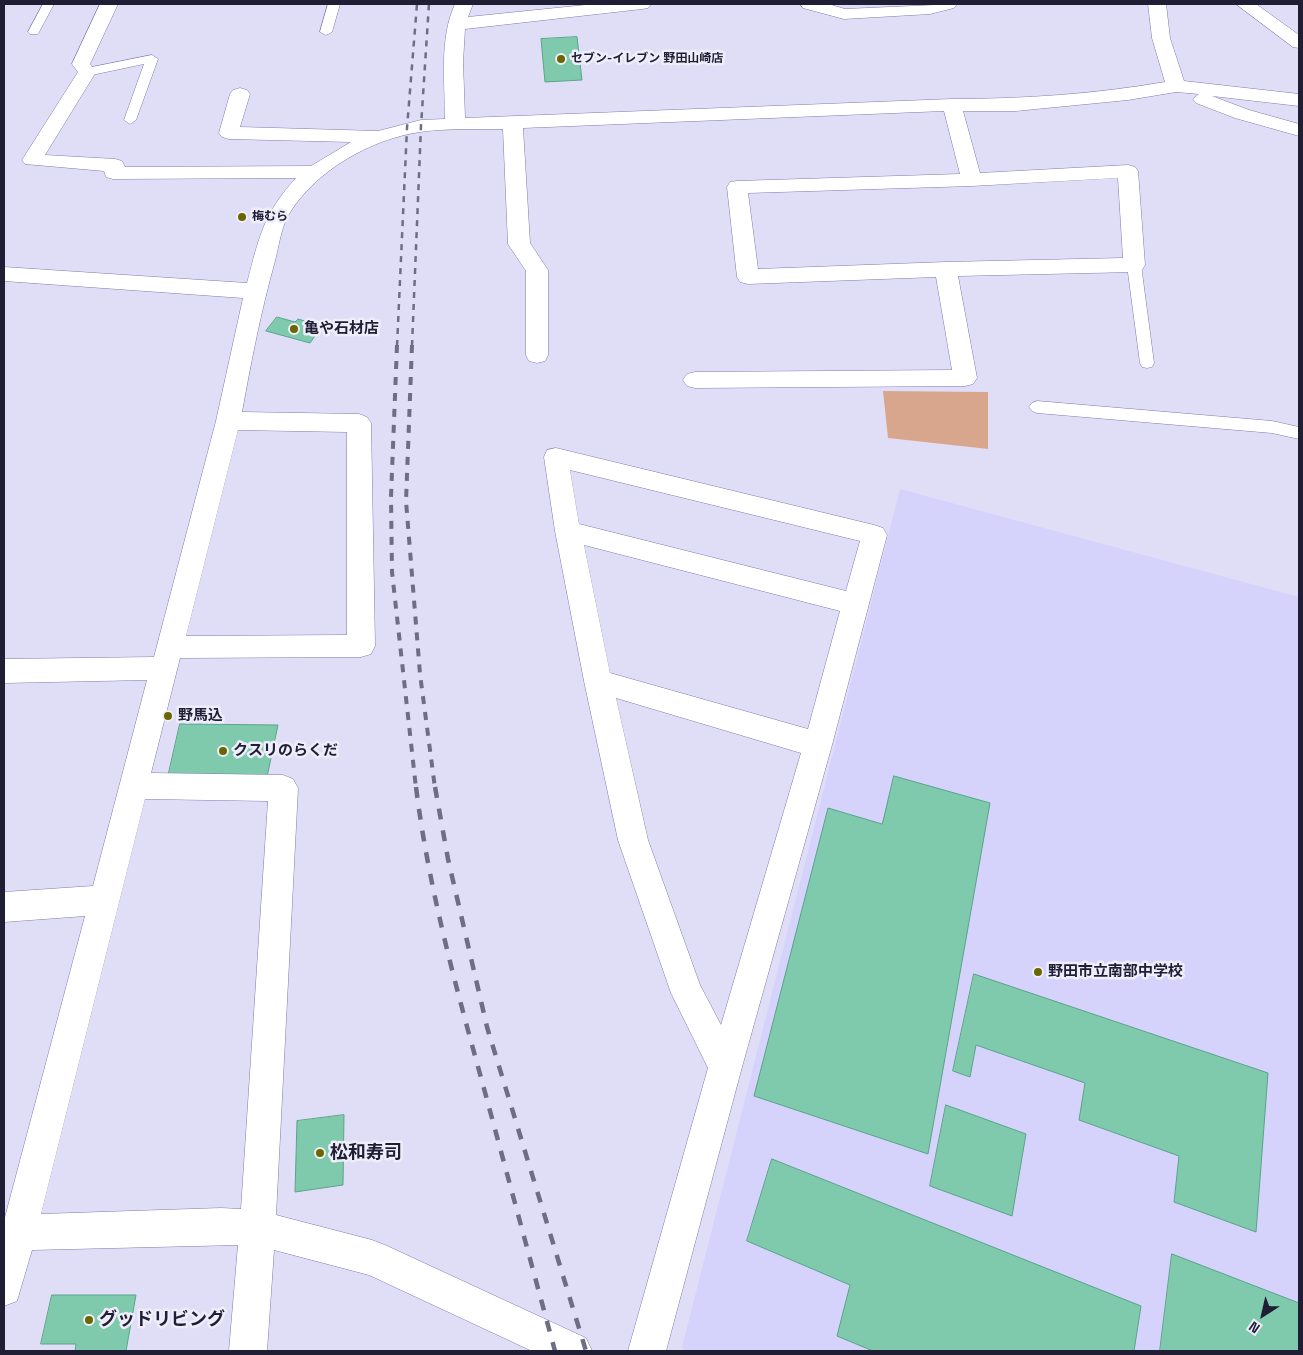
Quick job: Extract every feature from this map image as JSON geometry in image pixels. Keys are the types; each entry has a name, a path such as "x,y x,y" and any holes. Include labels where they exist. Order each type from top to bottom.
{"street":[{"path":"109,4 82,64 87,72 32,160 115,165 114,172 315,172"},
{"path":"455,124 457,24 459,11 464,4"},
{"path":"457,24 642,4"},
{"path":"808,4 844,14 930,9 948,4"},
{"path":"1156,4 1161,38 1173,86"},
{"path":"1245,4 1299,42"},
{"path":"1173,86 1242,114 1299,130"},
{"path":"4,1288 228,421 255,291 277,217 293,192 315,172 344,154 380,136 408,128 455,124 952,105 1016,105 1128,94 1173,86 1299,100"},
{"path":"240,94 229,133 380,136"},
{"path":"952,105 972,180"},
{"path":"513,123 519,244 537,270 537,355"},
{"path":"1128,170 1134,265 946,269 748,277 737,187 972,180 1128,170"},
{"path":"695,380 965,378 946,269"},
{"path":"4,274 255,291"},
{"path":"4,671 167,657 361,646 358,423 228,421"},
{"path":"647,1351 725,1067 818,746 874,535 556,457 568,531 598,681 633,840 687,993 725,1067"},
{"path":"568,531 855,604"},
{"path":"598,681 818,746"},
{"path":"135,786 283,788 248,1351"},
{"path":"4,906 104,900"},
{"path":"18,1233 221,1226 257,1228 372,1258 574,1351"}],"lane":[{"path":"34,32 48,4"},
{"path":"326,32 334,4"},
{"path":"87,72 152,59 130,120"},
{"path":"1134,265 1147,363"},
{"path":"1037,406 1272,427 1299,433"}],"shaded area":[{"path":"883,391 988,392 988,449 888,438"},
{"name":"野田市立南部中学校","path":"900,489 1299,597 1299,1351 685,1351 682,1347"}],"building":[{"name":"セブン-イレブン 野田山崎店","path":"577,37 582,80 545,82 541,39"},
{"name":"亀や石材店","path":"277,317 295,322 298,319 322,326 310,343 266,331"},
{"name":"クスリのらくだ","path":"180,724 278,725 267,777 168,777"},
{"path":"894,776 990,803 928,1154 754,1096 828,808 882,824"},
{"path":"974,974 1268,1073 1256,1232 1174,1202 1179,1156 1079,1120 1085,1083 976,1045 970,1077 953,1071"},
{"path":"946,1105 1026,1134 1012,1216 930,1186"},
{"name":"松和寿司","path":"344,1115 343,1185 295,1192 297,1121"},
{"path":"772,1159 1141,1306 1134,1351 873,1351 837,1336 850,1285 747,1241"},
{"path":"1172,1254 1299,1303 1299,1351 1160,1351"},
{"name":"グッドリビング","path":"52,1295 136,1295 126,1351 75,1351 76,1344 41,1344"}],"railway":[{"path":"397,346 407,128 417,4"},
{"path":"412,346 421,126 429,4"},
{"path":"397,345 391,497 392,572 416,788"},
{"path":"412,345 406,501 420,674 435,788"},
{"path":"416,787 427,860 451,967 555,1351"},
{"path":"435,787 448,859 487,1027 586,1351"}],"place":[{"name":"セブン-イレブン 野田山崎店","path":"561,59"},
{"name":"梅むら","path":"242,217"},
{"name":"亀や石材店","path":"294,329"},
{"name":"野馬込","path":"168,716"},
{"name":"クスリのらくだ","path":"223,751"},
{"name":"野田市立南部中学校","path":"1038,972"},
{"name":"松和寿司","path":"320,1153"},
{"name":"グッドリビング","path":"89,1320"}]}
